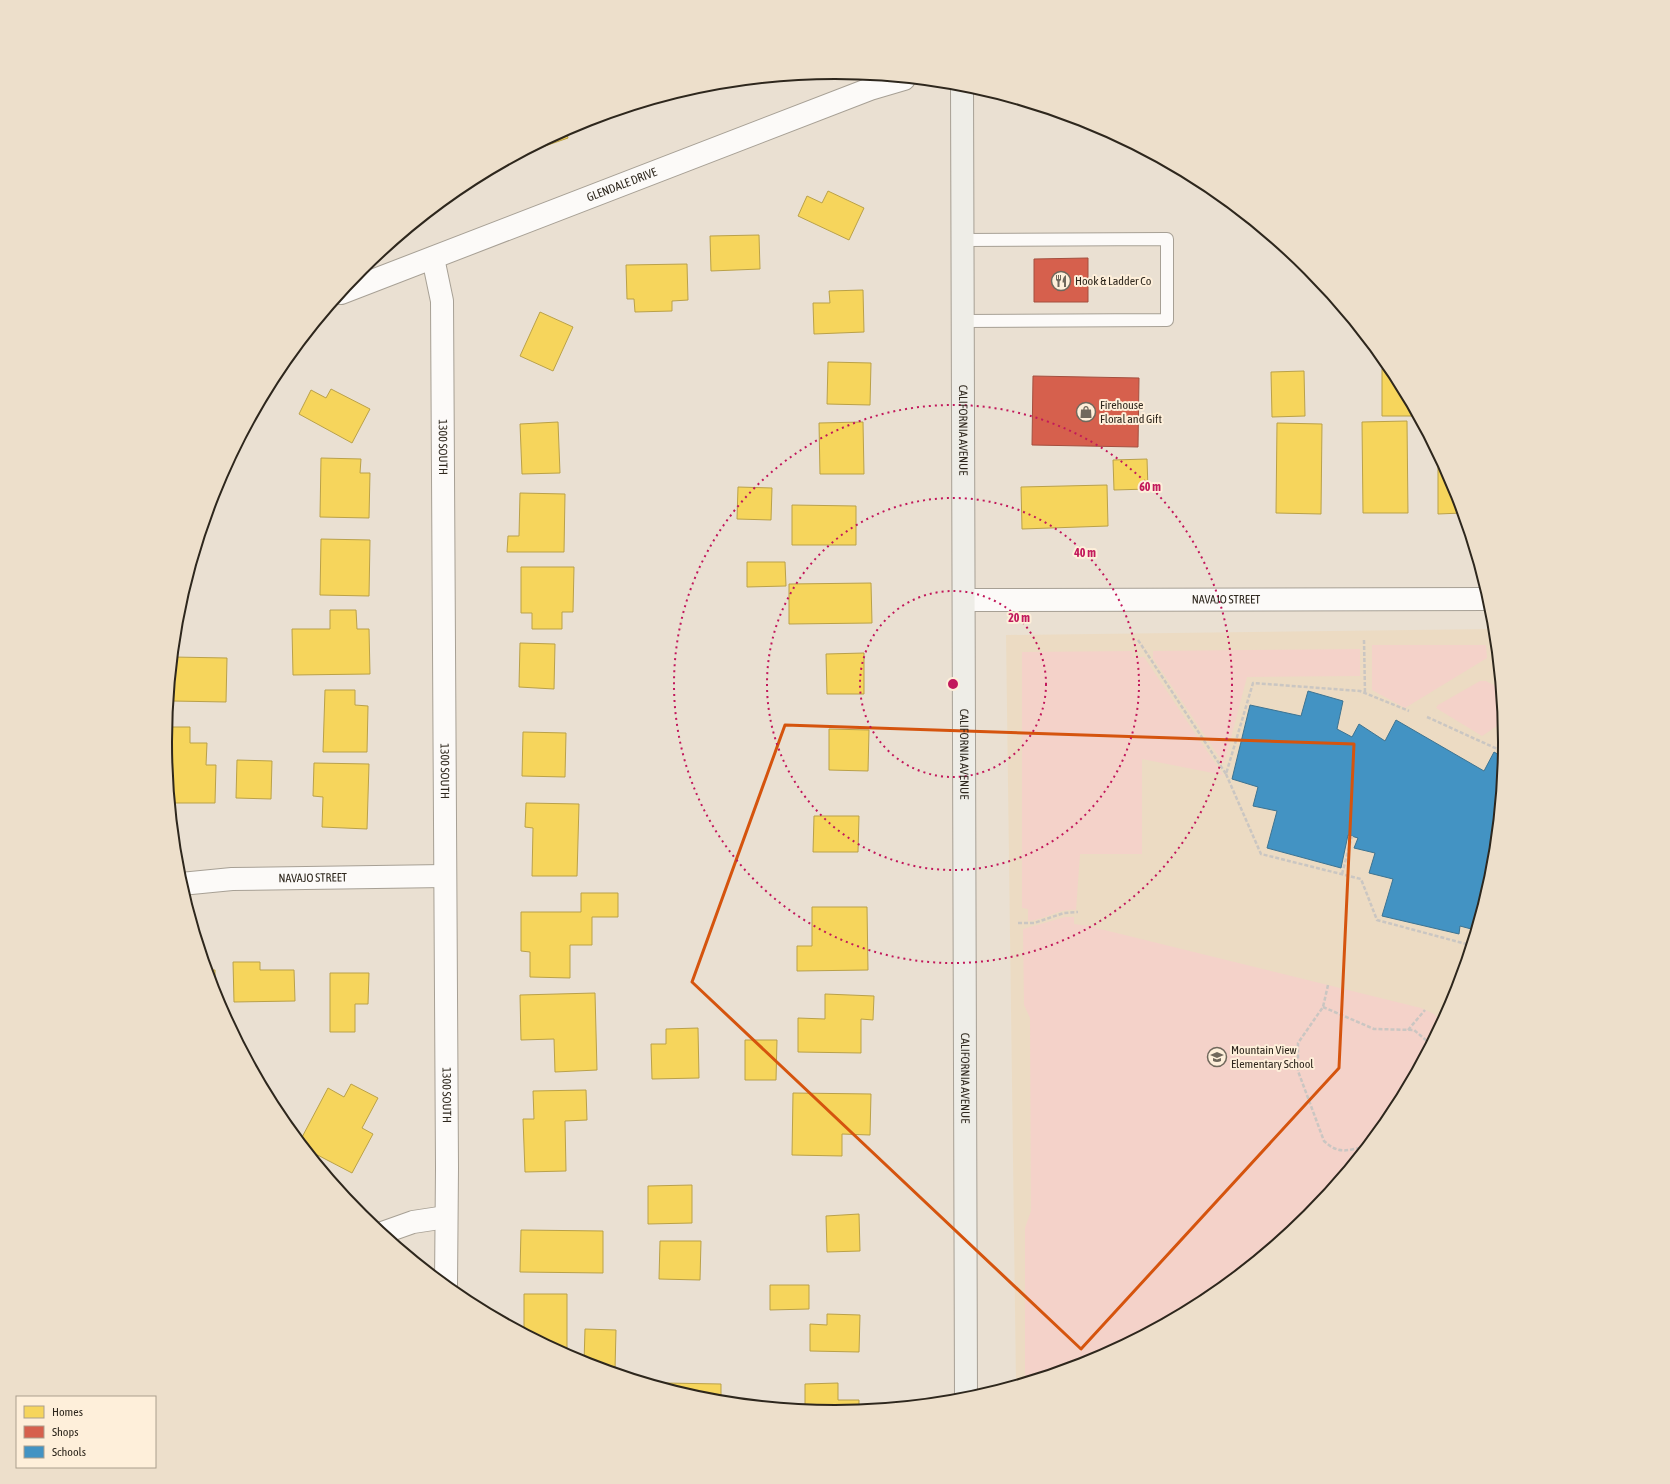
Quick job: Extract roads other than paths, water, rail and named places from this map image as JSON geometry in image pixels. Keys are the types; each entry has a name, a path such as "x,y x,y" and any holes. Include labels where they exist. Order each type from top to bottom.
{"main road":[{"name":"CALIFORNIA AVENUE","path":"962,92 966,1392"}],"street":[{"name":"GLENDALE DRIVE","path":"351,290 863,91 894,82"},
{"name":"1300 SOUTH","path":"433,258 442,301 446,1278"},
{"name":"NAVAJO STREET","path":"964,600 1482,599"},
{"name":"NAVAJO STREET","path":"188,883 232,880 445,876"},
{"path":"388,1231 413,1222 446,1218"}],"lane":[{"path":"963,240 1167,239 1167,320 963,321"}],"place":[{"name":"Hook & Ladder Co","path":"1061,281"},
{"name":"Firehouse Floral and Gift","path":"1086,412"},
{"name":"Mountain View Elementary School","path":"1217,1057"}]}
